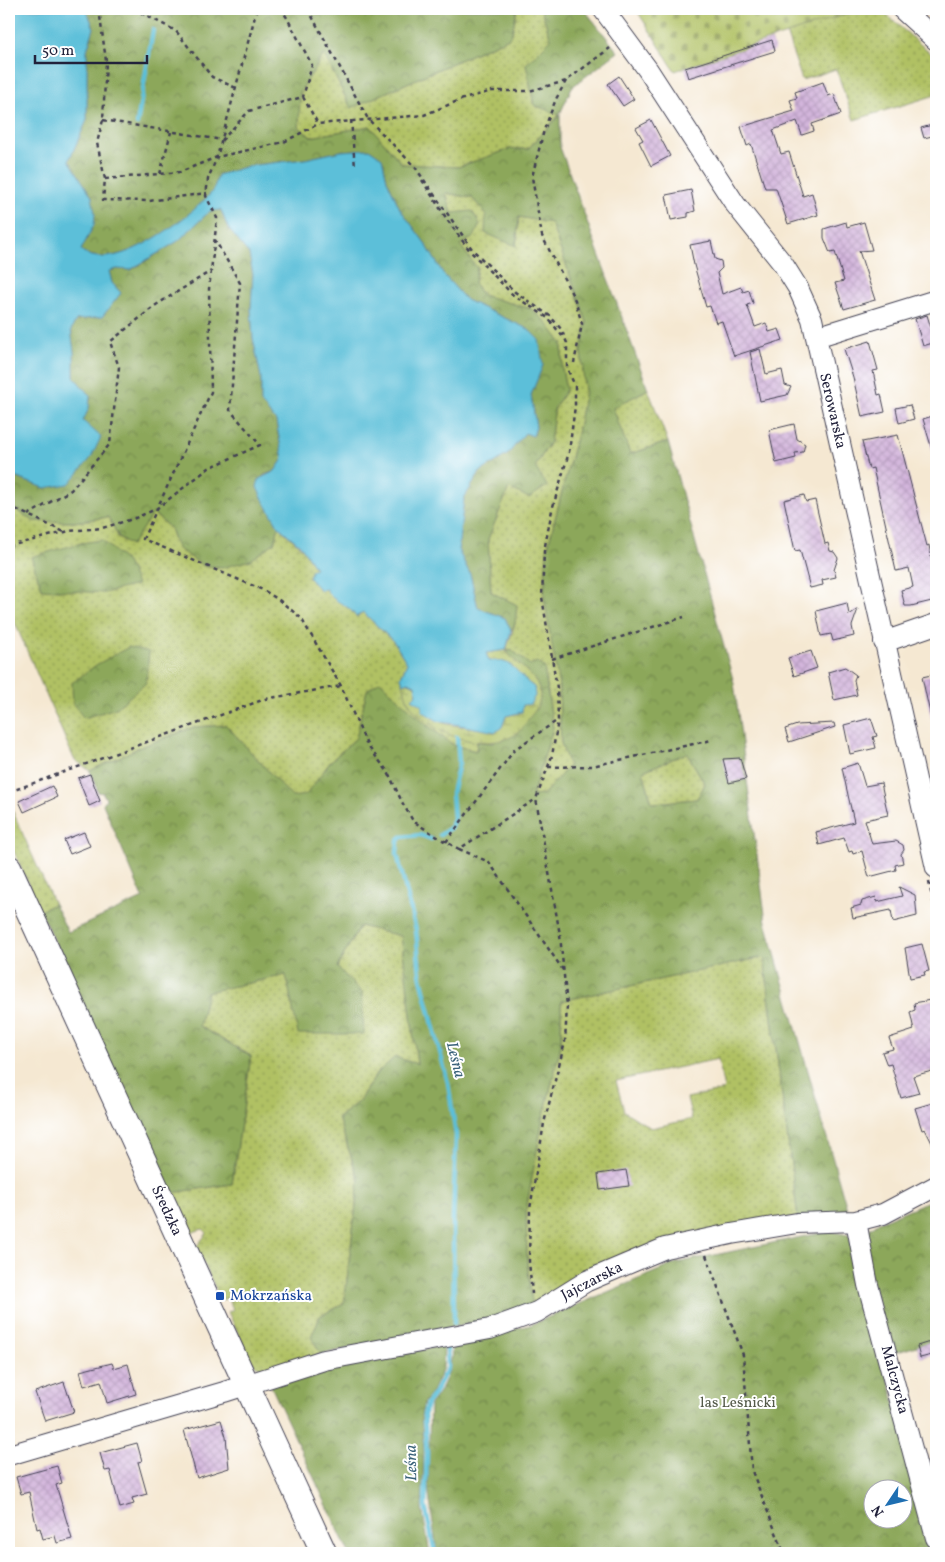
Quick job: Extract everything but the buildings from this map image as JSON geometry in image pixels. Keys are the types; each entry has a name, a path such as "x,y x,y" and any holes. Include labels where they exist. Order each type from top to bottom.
{"main road":[{"name":"Średzka","path":"9,868 324,1553"}],"street":[{"name":"Serowarska","path":"603,9 625,37 735,204 783,264 812,318 884,642 932,874"},
{"path":"902,9 936,40"},
{"path":"816,337 936,300"},
{"path":"884,642 936,624"},
{"name":"Jajczarska","path":"247,1385 324,1360 490,1329 537,1312 587,1281 665,1248 797,1223 856,1221 883,1214 936,1186"},
{"name":"Malczycka","path":"856,1221 868,1285 936,1538"},
{"path":"9,1455 247,1385"}],"path":[{"path":"99,9 106,61 103,120 97,143 105,179 103,200 149,201 207,195"},
{"path":"134,9 176,31 212,77 236,88"},
{"path":"257,9 222,140 208,179 207,195 217,218 211,271 209,365 211,392 143,540 263,590 301,618 340,686 367,745 388,772 413,821 446,842 489,862 564,971"},
{"path":"279,9 286,16 312,65 303,97 318,124"},
{"path":"308,9 368,119 415,167 430,195 470,251 513,295 548,318 567,343 567,368 574,386 575,406 569,452 552,510 544,551 542,597 557,688 558,720 548,767 536,799 560,936 568,1006 565,1042 544,1123 530,1210 529,1261 531,1291 537,1312"},
{"path":"574,362 582,324 575,300 542,236 532,177 544,130 556,98 566,82 625,37"},
{"path":"105,179 180,172 217,157 284,142 318,124 424,115 460,100 492,91 529,90 566,82"},
{"path":"222,140 249,111 303,97"},
{"path":"103,120 222,140"},
{"path":"351,120 354,167"},
{"path":"160,174 171,132"},
{"path":"9,546 64,532 102,528 133,519 156,509 208,468 260,445 230,410 240,283 214,240"},
{"path":"28,515 71,490 110,444 119,367 110,342 156,305 211,271"},
{"path":"568,360 576,352"},
{"path":"9,506 64,532"},
{"path":"552,659 684,617"},
{"path":"9,792 265,699 340,686"},
{"path":"446,842 515,749 558,720"},
{"path":"548,767 592,766 712,740"},
{"path":"459,849 536,799"},
{"path":"932,874 936,916"},
{"path":"703,1240 706,1255 744,1355 752,1471 784,1553"}],"green space":[{"path":"86,9 517,9 511,37 351,108 324,54 300,92 299,127 311,137 370,126 402,164 458,167 510,149 528,149 560,115 560,147 648,389 613,408 630,454 668,442 734,683 766,922 847,1209 822,1218 798,1218 764,957 561,1001 561,1045 542,1123 526,1210 527,1262 533,1311 321,1354 311,1337 320,1316 344,1304 359,1180 338,1118 359,1101 377,1073 395,1057 417,1064 401,936 360,926 337,967 362,993 364,1034 298,1034 286,975 207,992 199,1026 251,1056 232,1184 171,1193 40,911 54,904 68,932 143,898 103,804 106,799 103,793 98,792 90,771 138,748 194,727 226,725 292,797 306,795 331,761 356,738 367,690 380,681 423,722 453,745 476,751 477,742 494,743 528,672 514,661 506,650 513,651 530,665 537,662 544,667 553,728 532,796 543,795 569,766 561,743 559,687 544,597 547,550 577,434 585,391 581,352 587,322 551,223 519,217 516,246 485,233 486,214 472,198 446,193 452,213 472,211 480,224 474,237 460,245 477,268 474,283 482,295 531,309 545,321 562,343 562,369 566,390 555,407 550,442 535,467 547,486 529,498 509,488 488,539 491,592 517,605 515,624 511,631 505,618 478,608 470,574 458,550 464,498 480,472 508,454 525,433 533,436 536,428 531,395 543,365 528,329 466,300 444,275 425,243 400,209 387,180 382,158 369,149 341,151 305,159 248,166 218,175 212,191 201,204 150,241 112,256 95,256 81,250 94,225 92,197 69,160 87,120 87,50 94,28","holes":["687,753 705,784 697,799 652,803 643,771"]},
{"path":"517,9 541,9 551,39 526,64 534,105 560,114 528,149 510,149 458,167 402,164 370,126 311,137 299,127 300,92 324,54 351,108 511,37"},
{"path":"541,9 584,9 618,52 572,87 560,114 534,105 526,64 551,39"},
{"path":"636,9 862,9 675,71"},
{"path":"862,9 880,9 936,58 936,95 854,120 836,69 802,80 786,33"},
{"path":"446,193 472,198 516,246 519,217 551,223 587,322 581,352 585,391 577,434 547,550 559,687 561,743 570,766 543,795 532,796 553,728 546,679 513,651 506,650 515,624 491,592 488,539 509,488 535,467 550,442 555,407 566,390 562,369 562,343 531,309 482,295 474,283 477,268 459,245 474,237 452,213"},
{"path":"221,210 228,228 249,254 253,274 251,309 253,338 261,377 261,403 276,421 283,459 275,471 264,475 257,487 279,527 274,543 251,560 225,567 204,566 177,548 170,528 153,513 131,545 119,537 108,517 74,522 34,521 9,506 9,475 45,488 89,408 90,396 74,377 74,352 71,330 76,320 102,317 121,293 112,283 109,271 117,269 131,270 178,241 210,211"},
{"path":"648,389 668,442 629,454 613,408"},
{"path":"9,506 34,521 74,522 109,517 118,537 131,545 153,513 170,528 177,548 204,566 225,567 274,543 279,527 307,553 326,589 353,611 356,617 363,612 394,642 407,663 401,677 409,702 457,737 477,742 476,751 453,745 423,722 380,682 367,690 356,738 331,761 307,795 292,798 226,725 194,727 138,748 90,771 74,759 11,614"},
{"path":"102,540 127,562 137,585 104,593 42,589 31,557 81,543"},
{"path":"129,647 149,652 146,683 116,708 84,718 73,704 72,683 96,665"},
{"path":"506,650 536,681 539,687 540,701 518,733 505,739 490,742 459,738 443,732 430,724 409,703 403,684 409,682 415,685 420,700 426,709 442,723 469,727 502,727 506,716 522,712 523,705 534,687 509,665 503,662 489,661 486,653"},
{"path":"687,753 705,784 697,799 652,803 643,771"},
{"path":"9,803 54,904 40,911 9,840"},
{"path":"360,926 402,936 417,1065 377,1073 359,1101 338,1118 359,1180 344,1304 320,1316 321,1354 266,1371 255,1365 250,1359 228,1312 233,1309 228,1298 221,1300 196,1247 207,1233 203,1229 189,1233 171,1193 232,1184 251,1056 199,1026 207,992 286,975 362,993 337,967"},
{"path":"764,957 798,1218 753,1222 533,1311 527,1262 526,1210 542,1123 561,1045 561,1001","holes":["718,1059 724,1090 687,1098 692,1119 651,1128 624,1111 616,1081"]},
{"path":"936,1198 936,1340 891,1354 860,1236 879,1222"},
{"name":"las Leśnicki","path":"830,1231 849,1235 936,1553 437,1553 428,1487 430,1404 447,1376 451,1361 452,1344 530,1325 676,1263"},
{"path":"444,1346 443,1368 431,1394 424,1402 421,1416 424,1450 422,1509 430,1553 349,1553 271,1386 350,1362"}],"water":[{"path":"9,9 86,9 94,28 87,50 87,120 69,160 92,197 95,213 94,225 81,250 95,257 111,256 130,251 150,241 169,229 201,203 212,191 218,175 248,166 305,159 341,151 369,149 382,158 387,180 400,209 425,243 444,275 466,300 528,329 539,340 543,365 531,395 536,427 533,436 525,433 508,454 480,472 464,498 458,550 470,574 478,608 505,618 511,631 506,650 486,653 489,661 504,662 510,665 534,687 535,696 530,704 523,705 522,712 506,716 502,727 496,732 438,721 422,711 422,705 412,699 417,694 415,685 409,682 403,684 401,677 407,663 394,642 363,612 356,617 353,612 332,597 326,589 320,590 309,578 311,570 315,568 301,546 279,527 261,496 257,487 259,479 275,471 283,459 276,421 261,403 261,377 253,338 251,309 253,274 249,254 228,228 221,210 210,211 178,241 130,270 117,269 109,271 112,283 121,293 102,317 76,320 71,330 74,352 74,377 90,396 89,408 83,421 101,437 91,458 69,484 45,488 9,475"}],"waterway":[{"name":"Leśna","path":"137,124 153,30"},
{"name":"Leśna","path":"440,835 450,828 454,819 452,793 459,763 457,737"},
{"name":"Leśna","path":"431,839 420,835 401,837 398,841 397,854 416,930 420,974 448,1083 456,1135 453,1220 454,1323"},
{"name":"Leśna","path":"435,1553 425,1506 427,1454 424,1415 427,1403 434,1394 448,1367 447,1347"}],"place":[{"name":"Mokrzańska","path":"220,1296"}]}
